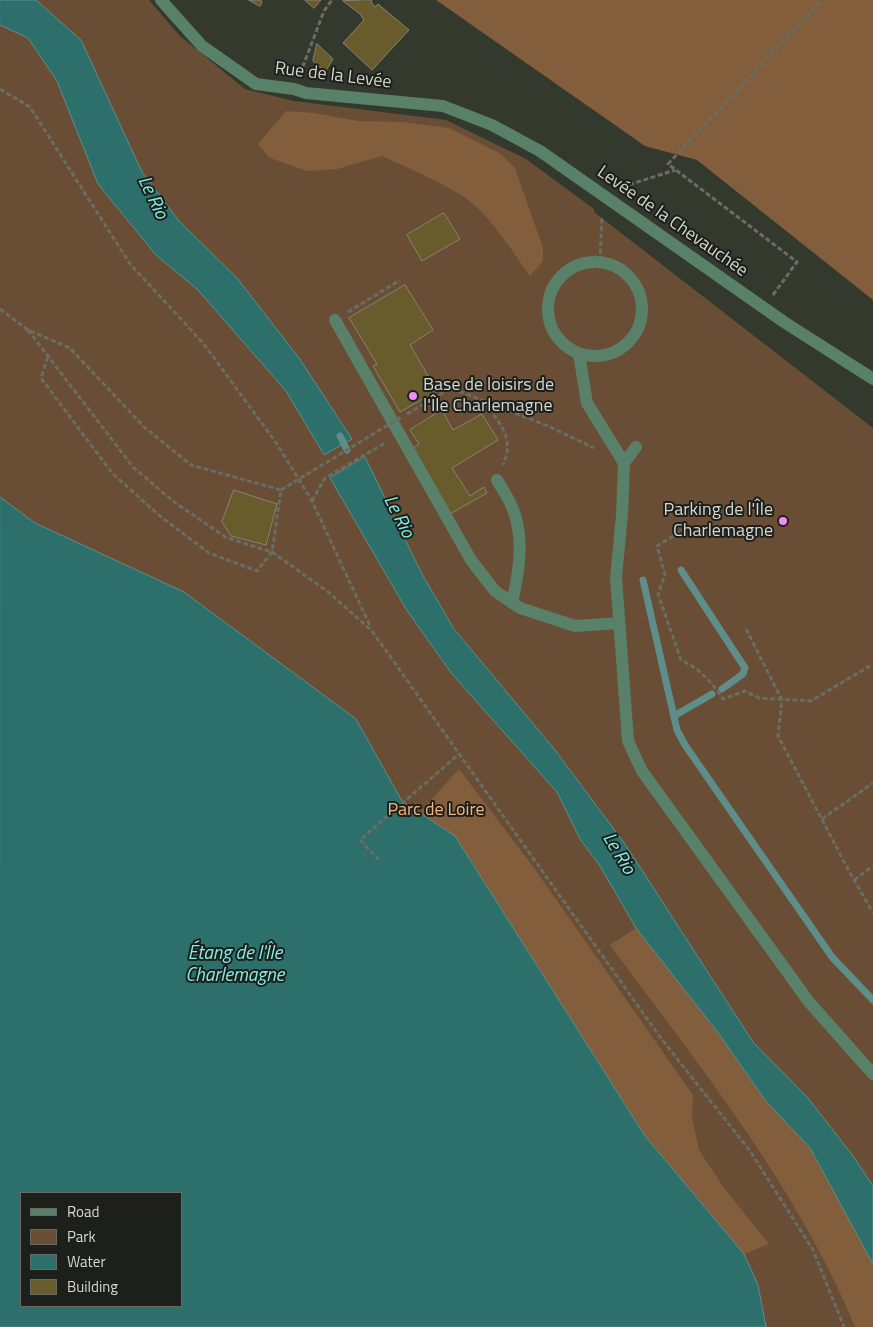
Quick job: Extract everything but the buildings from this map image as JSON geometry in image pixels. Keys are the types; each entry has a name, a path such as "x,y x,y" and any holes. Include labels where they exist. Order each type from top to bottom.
{"street":[{"name":"Rue de la Levée","path":"161,0 202,46 256,84 294,89 306,93 443,106"},
{"name":"Levée de la Chevauchée","path":"443,106 492,125 540,151 763,307 873,379"},
{"path":"579,354 595,357 611,354 625,346 636,334 642,319 643,303 638,288 628,275 615,266 600,262 585,262 571,267 560,277 552,289 548,303 548,318 553,332 560,341 579,354 587,403 624,463 622,515 616,577 628,740 642,771 809,1002 873,1074"},
{"path":"335,320 471,560 495,591 512,603 542,617 575,626 619,623"},
{"path":"624,463 636,447"},
{"path":"497,480 512,507 519,530 519,556 512,603"}],"path":[{"path":"294,89 324,11 332,0"},
{"path":"763,307 796,262 668,164 822,0"},
{"path":"0,89 30,107 130,264 203,343 278,444 312,501 372,631 660,1037 750,1151 813,1250 844,1327"},
{"path":"335,320 400,280"},
{"path":"0,308 28,330 132,467 174,502 227,538 272,552 328,591 372,631"},
{"path":"28,330 70,348 144,427 191,465 281,490 451,388 548,426 624,463"},
{"path":"48,356 41,378 112,473 160,516 209,553 257,571 272,552 281,490"},
{"path":"484,401 509,440 507,456 497,480"},
{"path":"312,501 325,478 380,446"},
{"path":"686,528 656,546 665,575 658,594 681,660 697,668 713,684 722,699 745,691 759,698 811,701 873,664"},
{"path":"746,629 782,700 778,736 873,913"},
{"path":"379,860 360,840 459,754"},
{"path":"822,819 873,783"},
{"path":"854,880 873,866"}],"green space":[{"name":"Parc de Loire","path":"0,0 149,0 180,36 245,89 294,101 446,120 526,159 594,209 594,212 873,428 873,1327 0,1327"},
{"path":"436,0 873,0 873,300 697,160 645,146"},
{"path":"286,111 313,113 358,121 402,122 449,128 501,154 515,168 543,248 543,261 530,276 496,228 472,203 441,184 382,156 337,169 307,171 270,158 258,144"},
{"path":"459,769 534,868 693,1095 692,1117 699,1150 724,1188 769,1244 744,1254 645,1136 455,836 419,813"},
{"path":"636,928 719,1034 765,1100 810,1148 845,1204 873,1264 873,1327 855,1327 832,1275 776,1176 712,1082 610,945"}],"water":[{"path":"0,0 36,0 81,40 142,172 179,221 237,278 299,358 352,439 324,455 286,391 198,290 156,255 98,184 57,81 28,38 0,25"},
{"path":"365,457 422,574 454,629 555,750 625,844 753,1042 808,1098 853,1156 873,1186 873,1264 810,1148 765,1100 719,1034 636,928 600,866 580,839 557,792 452,674 406,609 330,478"},
{"name":"Étang de l'Île Charlemagne","path":"0,497 35,523 184,592 356,719 402,801 455,836 645,1136 744,1254 758,1285 766,1327 0,1327"}],"waterway":[{"name":"Le Rio","path":"340,436 347,450"},
{"path":"681,570 745,668 743,674 722,689"},
{"path":"643,580 677,730 685,745 832,957 873,1000"},
{"path":"674,716 712,694"}],"place":[{"name":"Base de loisirs de l'Île Charlemagne","path":"413,396"},
{"name":"Parking de l'Île Charlemagne","path":"783,521"}]}
